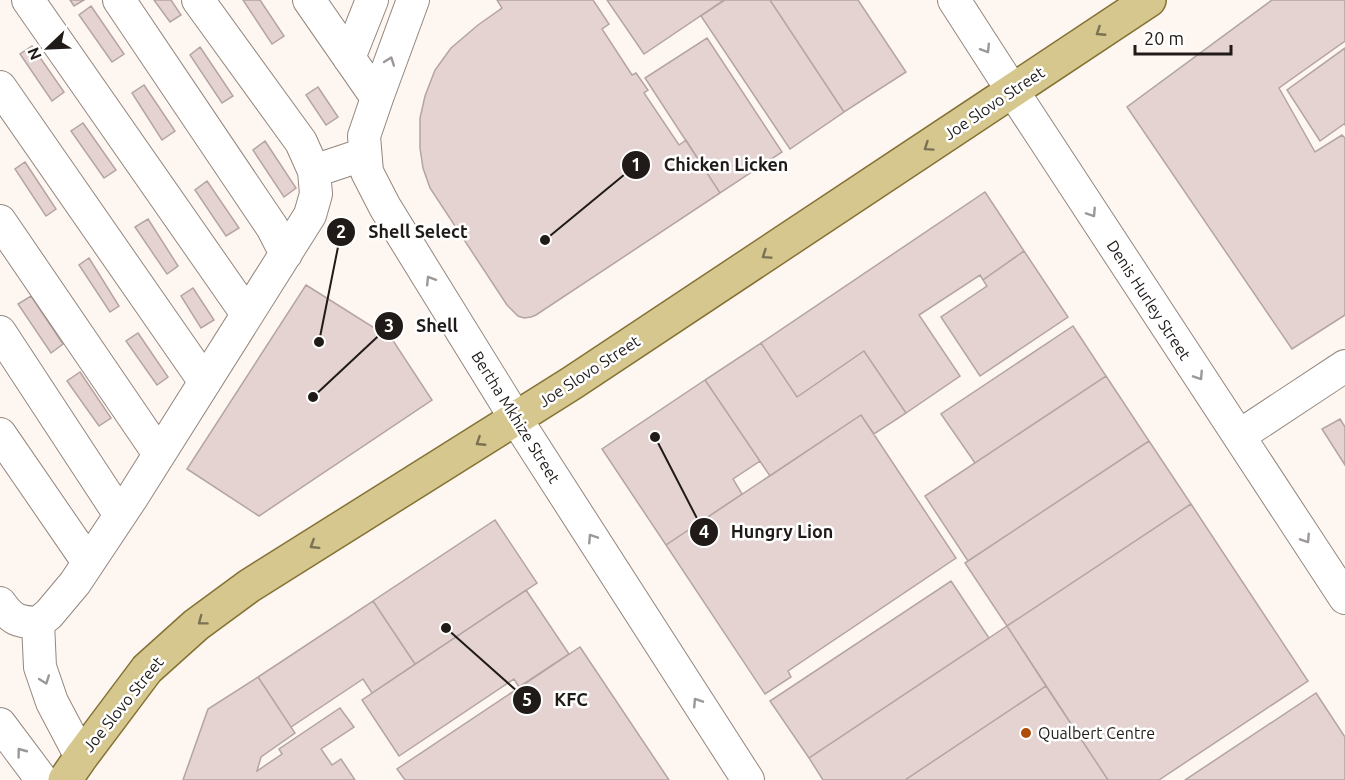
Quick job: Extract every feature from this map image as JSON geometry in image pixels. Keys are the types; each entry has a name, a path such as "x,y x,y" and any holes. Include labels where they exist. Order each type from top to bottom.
{"main road":[{"name":"Joe Slovo Street","path":"73,768 147,669 196,625 249,586 582,377 1149,0"}],"street":[{"path":"28,0 248,314"},
{"path":"119,0 272,227 286,254"},
{"path":"0,603 8,614 20,622 38,623 75,583 310,215 316,194 314,171 301,142 198,0"},
{"path":"309,0 376,98"},
{"path":"349,58 372,0"},
{"name":"Bertha Mkhize Street","path":"412,0 364,136 367,172 385,207 516,419 748,780"},
{"name":"Denis Hurley Street","path":"954,0 1345,598"},
{"path":"0,87 205,382"},
{"path":"314,171 365,154"},
{"path":"0,221 159,454"},
{"path":"0,332 120,515"},
{"path":"1239,436 1345,366"},
{"path":"0,434 88,562"},
{"path":"38,623 40,667 73,768"},
{"path":"0,724 42,780"}],"building":[{"path":"70,0 84,0 74,6"},
{"path":"154,0 171,0 181,15 170,22"},
{"path":"243,0 260,0 284,36 272,44"},
{"path":"497,0 593,0 609,24 602,29 632,75 636,73 648,90 644,93 679,145 686,140 720,193 536,315 524,318 518,316 507,305 430,188 423,168 420,148 420,118 435,70 451,48 502,8"},
{"path":"607,0 724,0 644,54"},
{"path":"725,0 770,0 844,112 790,149 701,16"},
{"path":"770,0 858,0 906,72 844,112"},
{"path":"1272,0 1345,0 1345,41 1279,88 1315,152 1342,135 1345,138 1345,315 1292,349 1127,107"},
{"path":"91,6 124,54 112,62 79,15"},
{"path":"707,38 782,152 720,193 645,78"},
{"path":"32,46 64,92 52,101 20,54"},
{"path":"200,47 233,96 222,103 190,55"},
{"path":"1345,48 1345,125 1320,141 1287,90"},
{"path":"144,85 175,131 162,140 132,93"},
{"path":"318,87 338,117 326,125 306,95"},
{"path":"83,123 116,170 104,178 71,131"},
{"path":"265,141 296,188 284,197 253,150"},
{"path":"25,162 56,209 46,216 15,169"},
{"path":"207,181 239,228 226,236 195,190"},
{"path":"985,192 1024,251 983,280 980,275 919,315 960,376 906,413 864,351 797,397 761,343"},
{"path":"148,219 178,266 167,274 135,227"},
{"path":"1024,251 1068,317 980,376 941,317 987,286 983,280"},
{"path":"89,258 119,306 110,312 79,265"},
{"path":"306,285 392,339 432,400 259,516 187,469"},
{"path":"193,288 214,320 201,328 181,296"},
{"path":"31,296 63,344 51,353 18,304"},
{"path":"1073,326 1106,376 975,463 941,414"},
{"path":"138,333 168,377 157,385 126,341"},
{"path":"761,343 797,397 864,351 906,413 874,434 861,415 770,476 705,380"},
{"path":"80,372 111,418 99,426 67,381"},
{"path":"1106,376 1149,441 968,561 925,496"},
{"path":"705,380 760,461 733,479 742,494 666,545 602,449"},
{"path":"861,415 956,558 788,671 791,677 765,694 666,545"},
{"path":"1340,419 1345,427 1345,465 1322,429"},
{"path":"1149,441 1191,504 1007,626 965,563"},
{"path":"1191,504 1308,681 1159,780 1108,780 1007,626"},
{"path":"495,520 537,583 415,664 373,601"},
{"path":"951,581 989,638 809,758 770,701"},
{"path":"526,590 569,654 519,687 514,679 399,756 362,700"},
{"path":"373,601 415,664 372,693 363,679 291,727 258,677"},
{"path":"1007,626 1046,686 905,780 823,780 809,758"},
{"path":"580,647 669,780 405,780 397,769"},
{"path":"258,677 295,733 261,757 257,771 282,754 279,749 340,708 354,727 321,749 332,765 341,759 355,780 183,780 208,709"},
{"name":"Qualbert Centre","path":"1046,686 1108,780 905,780"},
{"path":"1316,693 1345,737 1345,780 1185,780"}],"place":[{"name":"Chicken Licken","path":"545,240"},
{"name":"Shell Select","path":"319,342"},
{"name":"Shell","path":"313,397"},
{"name":"Hungry Lion","path":"655,437"},
{"name":"KFC","path":"446,628"},
{"name":"Qualbert Centre","path":"1026,733"}]}
